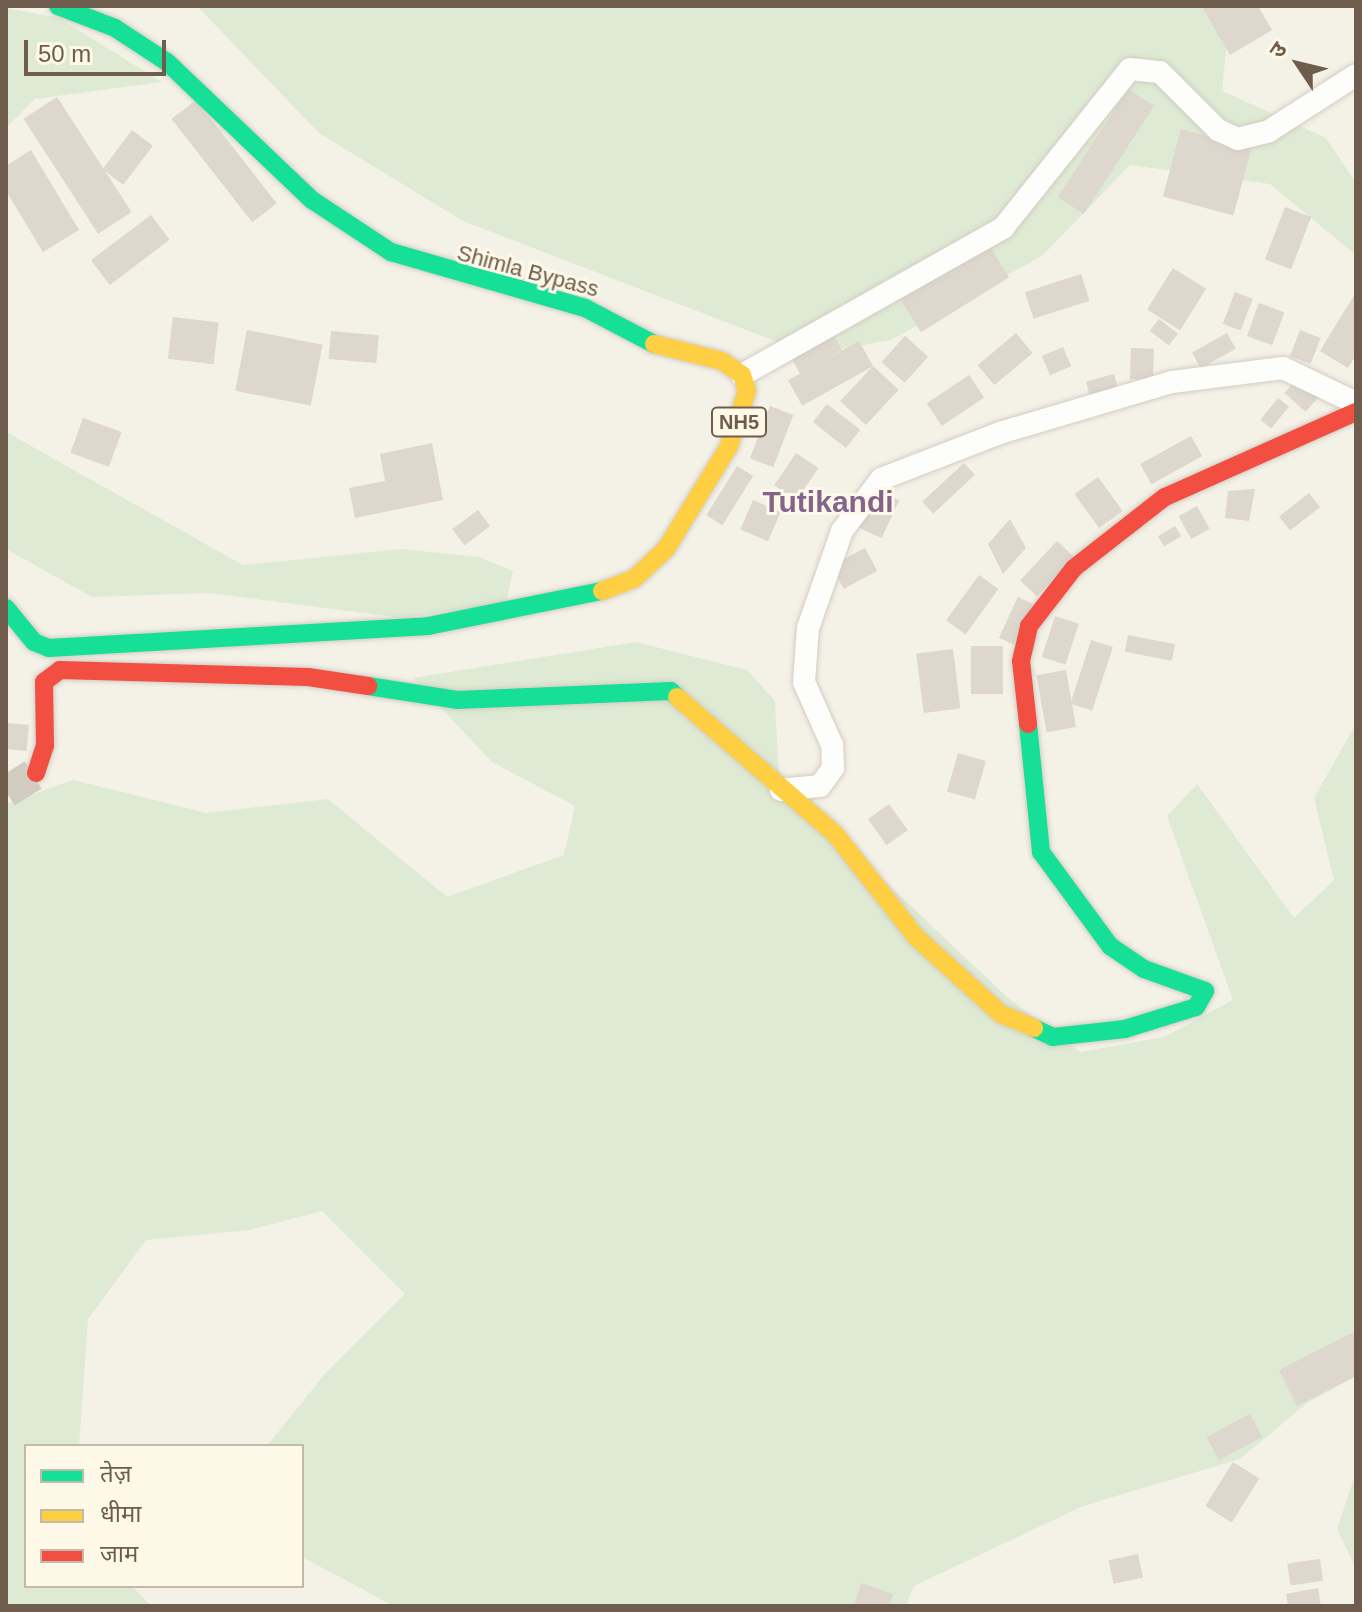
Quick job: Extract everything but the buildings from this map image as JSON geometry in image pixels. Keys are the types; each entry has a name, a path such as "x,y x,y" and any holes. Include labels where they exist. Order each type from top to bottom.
{"main road":[{"name":"Shimla Bypass","path":"58,6 115,28 167,62 312,200 391,252 585,308 673,353 722,361 742,375"},
{"name":"NH5","path":"6,608 34,642 49,648 428,626 581,599 634,579 666,549 729,446 744,410 742,375"},
{"path":"36,773 50,674 243,673 414,698 671,691 842,842 928,950 1028,1031 1098,1036 1196,1007 1205,995 1201,986 1154,974 1110,946 1041,852 1023,644 1050,596 1138,516 1182,487 1356,412"}],"street":[{"path":"742,375 1003,228 1130,69 1160,72 1218,130 1238,139 1269,131 1356,75"},
{"path":"781,790 820,786 833,768 832,745 804,682 808,628 842,531 881,479 1003,432 1172,382 1283,368 1356,403"}],"green space":[{"path":"197,6 1251,6 1226,51 1222,91 1326,138 1356,183 1356,255 1270,184 1130,165 1042,256 891,340 809,354 463,221 319,133"},
{"path":"6,8 59,18 162,82 35,99 6,128"},
{"path":"6,432 243,565 401,549 479,557 513,571 506,603 403,618 209,593 92,597 6,549"},
{"path":"636,642 747,670 775,701 779,781 1008,998 1080,1052 1164,1037 1233,1000 1167,816 1197,784 1294,918 1334,880 1314,798 1356,724 1356,1376 1307,1403 1240,1459 1083,1506 914,1586 906,1606 394,1606 304,1558 304,1444 269,1444 324,1375 405,1294 322,1211 249,1230 146,1240 88,1319 79,1444 24,1444 24,1588 134,1588 151,1606 6,1606 6,804 73,780 206,813 328,799 447,897 564,855 575,806 492,762 413,678"},
{"path":"1356,1472 1356,1569 1337,1529"}],"tunnel":[{"path":"6,792 36,773"}],"traffic: fast":[{"path":"58,6 115,28 167,62 312,200 391,252 585,308 654,344"},
{"path":"6,608 34,642 49,648 428,626 602,591"},
{"path":"368,686 457,700 671,691 677,697"},
{"path":"1028,724 1041,852 1110,946 1144,969 1205,991 1196,1007 1125,1029 1053,1037 1034,1028"}],"traffic: slow":[{"path":"602,591 634,579 666,549 729,446 747,391 742,375 722,361 654,344"},
{"path":"677,697 835,834 916,937 1001,1014 1034,1028"}],"traffic: jam":[{"path":"1028,724 1021,661 1029,626 1074,568 1165,497 1356,412"},
{"path":"36,773 45,746 44,682 60,670 308,677 368,686"}],"district":[{"name":"Tutikandi","path":"828,502"}]}
